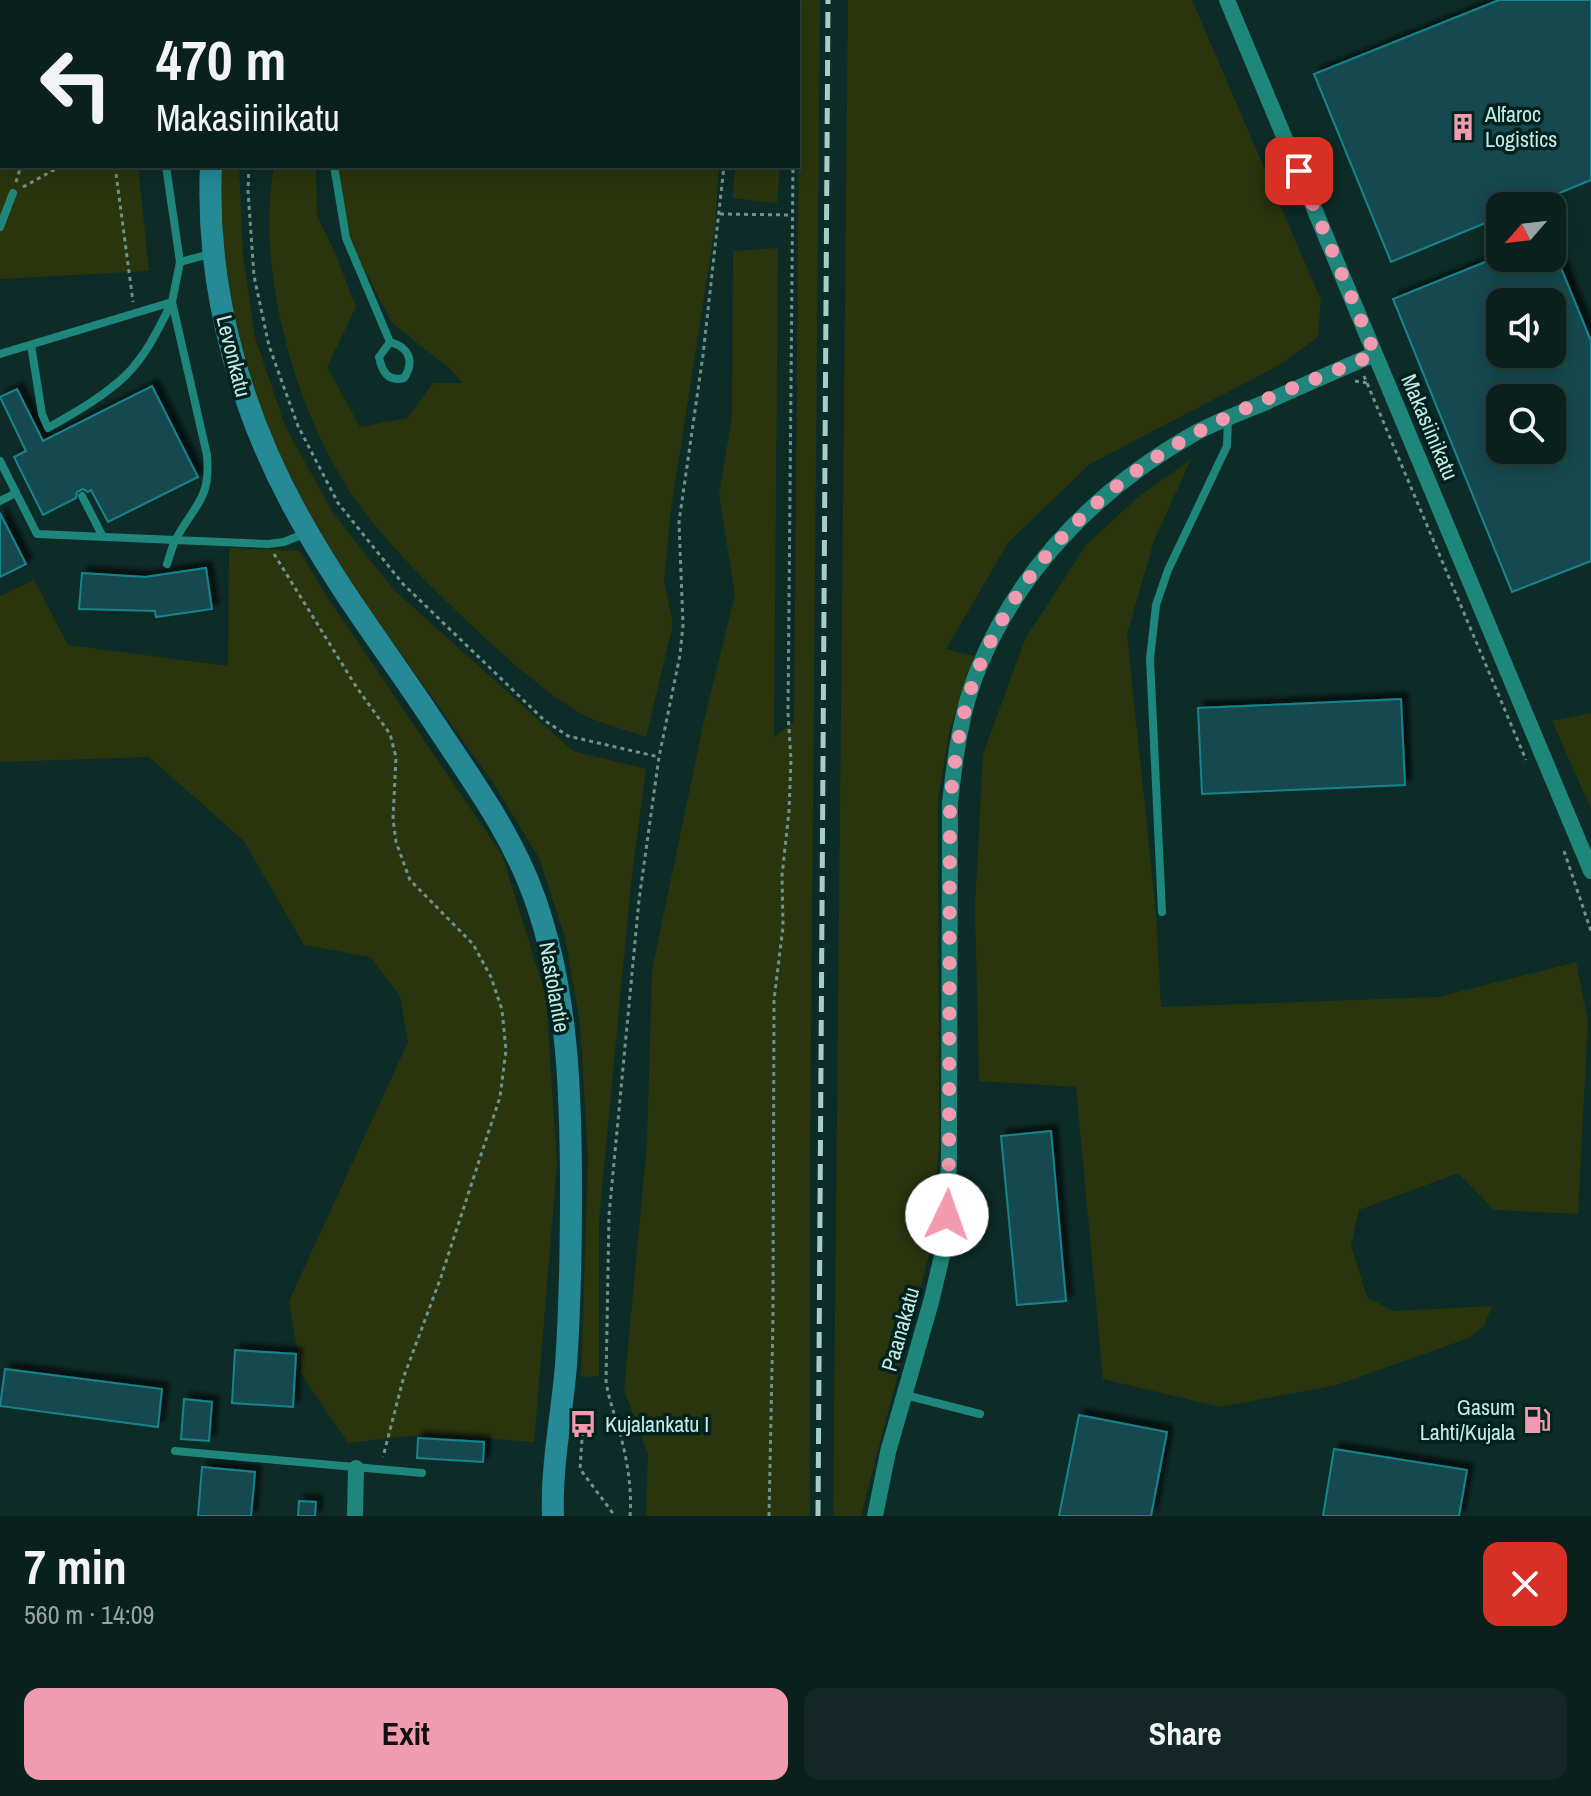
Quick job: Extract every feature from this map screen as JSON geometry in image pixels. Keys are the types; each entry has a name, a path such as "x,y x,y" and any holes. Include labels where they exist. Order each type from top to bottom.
{"main road":[{"name":"Levonkatu","path":"211,168 210,197 220,299 248,410 307,532"},
{"name":"Nastolantie","path":"307,532 488,803 518,855 536,900 550,952 567,1058 571,1139 571,1261 552,1514"}],"street":[{"name":"Makasiinikatu","path":"1227,0 1591,871"},
{"name":"Paanakatu","path":"875,1516 888,1452 931,1302 942,1256 947,1215 950,803 955,755 978,668 999,627 1058,542 1123,479 1162,452 1228,418 1375,354"},
{"path":"355,1516 356,1468"}],"lane":[{"path":"31,345 42,414 48,428 126,375 154,338 172,302 180,262 166,168"},
{"path":"334,168 346,238 390,342 405,349 410,358 410,368 404,378 396,380 386,376 381,367 379,357 390,342"},
{"path":"0,227 13,193"},
{"path":"180,262 214,253"},
{"path":"0,354 172,302"},
{"path":"167,564 175,540 200,504 209,477 207,455 172,302"},
{"path":"1162,912 1150,659 1156,605 1168,570 1227,446 1228,418"},
{"path":"0,461 37,534 268,544 284,542 307,532"},
{"path":"0,501 16,493"},
{"path":"82,496 103,537"},
{"path":"904,1395 980,1414"},
{"path":"175,1451 422,1473"}],"path":[{"path":"13,193 20,168"},
{"path":"43,168 44,176"},
{"path":"13,193 58,168"},
{"path":"115,168 135,314"},
{"path":"249,168 254,276 269,346 298,426 338,503 403,584 544,720 568,736 659,757"},
{"path":"630,1516 631,1502 622,1442 606,1381 609,1215 639,900 659,757 680,655 683,625 679,522 703,355 724,168"},
{"path":"769,1516 774,1000 783,927 782,876 791,760 788,713 793,168"},
{"path":"720,214 791,215"},
{"path":"1357,362 1527,763"},
{"path":"1348,382 1367,383"},
{"path":"268,544 357,688 390,734 396,757 393,819 396,842 410,880 473,944 487,969 502,1010 506,1050 500,1097 441,1277 404,1376 381,1470"},
{"path":"1563,848 1591,931"},
{"path":"583,1424 580,1469 615,1516"}],"green space":[{"path":"800,0 820,0 810,1516 646,1516 648,1454 624,1390 647,1143 652,970 705,716 735,595 719,495 732,416 733,251 778,248 774,737 794,722"},
{"path":"848,0 1192,0 1321,300 1318,337 1276,367 1090,464 1008,543 946,649 974,656 950,729 938,799 939,1146 931,1247 861,1516 833,1516"},
{"path":"0,168 138,168 149,271 0,279"},
{"path":"220,168 239,168 243,255 255,337 285,426 333,513 394,590 573,751 646,769 631,883 599,1220 599,1376 581,1377 588,1157 580,1024 565,937 539,858 492,781 361,598 316,527 271,437 240,350 223,256"},
{"path":"274,168 316,168 317,216 356,307 327,367 360,427 407,418 433,383 463,383 449,368 392,323 347,236 336,168 719,168 715,227 671,509 664,581 673,624 646,737 586,716 535,682 426,581 384,537 359,505 336,470 299,387 276,297 270,251"},
{"path":"735,168 780,168 777,203 733,198"},
{"path":"1191,459 1154,541 1127,634 1156,913 1161,1007 1438,997 1576,962 1588,1020 1578,1214 1494,1210 1458,1173 1359,1210 1351,1246 1367,1297 1393,1311 1492,1306 1484,1326 1469,1338 1337,1385 1220,1407 1103,1379 1076,1087 979,1081 975,907 983,754 1025,639 1086,545 1136,499"},
{"path":"229,548 300,551 326,595 502,855 546,997 557,1164 534,1442 427,1434 348,1443 301,1374 289,1301 408,1042 400,996 370,957 304,945 244,841 149,757 0,762 0,596 34,580 68,645 228,666"},
{"path":"1591,713 1591,809 1552,721"}],"building":[{"name":"Alfaroc Logistics","path":"1499,0 1591,0 1591,180 1562,192 1486,192 1486,223 1391,262 1314,74"},
{"path":"1486,262 1486,272 1563,272 1591,341 1591,561 1512,592 1393,299"},
{"path":"152,386 198,477 108,522 91,490 83,489 77,492 76,498 43,515 14,457 26,451 0,397 17,389 43,441"},
{"path":"0,513 26,564 0,577"},
{"path":"206,568 212,609 156,617 155,611 79,609 82,573 145,577"},
{"path":"1401,699 1405,785 1202,794 1198,708"},
{"path":"1051,1131 1066,1301 1017,1305 1001,1136"},
{"path":"235,1350 296,1354 293,1407 232,1403"},
{"path":"5,1369 162,1389 158,1427 0,1406"},
{"path":"184,1399 212,1402 209,1441 181,1439"},
{"path":"1079,1415 1167,1432 1151,1516 1059,1516"},
{"path":"418,1438 484,1442 483,1462 417,1458"},
{"path":"1334,1449 1467,1470 1459,1516 1323,1516"},
{"path":"202,1467 255,1472 251,1516 198,1516"},
{"path":"299,1501 316,1502 315,1516 298,1516"}],"railway":[{"path":"818,1516 828,0"}],"place":[{"name":"Alfaroc Logistics","path":"1463,127"},
{"name":"Gasum Lahti/Kujala","path":"1537,1420"},
{"name":"Kujalankatu I","path":"583,1424"}],"route":[{"path":"947,1215 950,803 955,755 978,668 999,627 1058,542 1123,479 1162,452 1201,431 1375,354 1299,171"}]}
